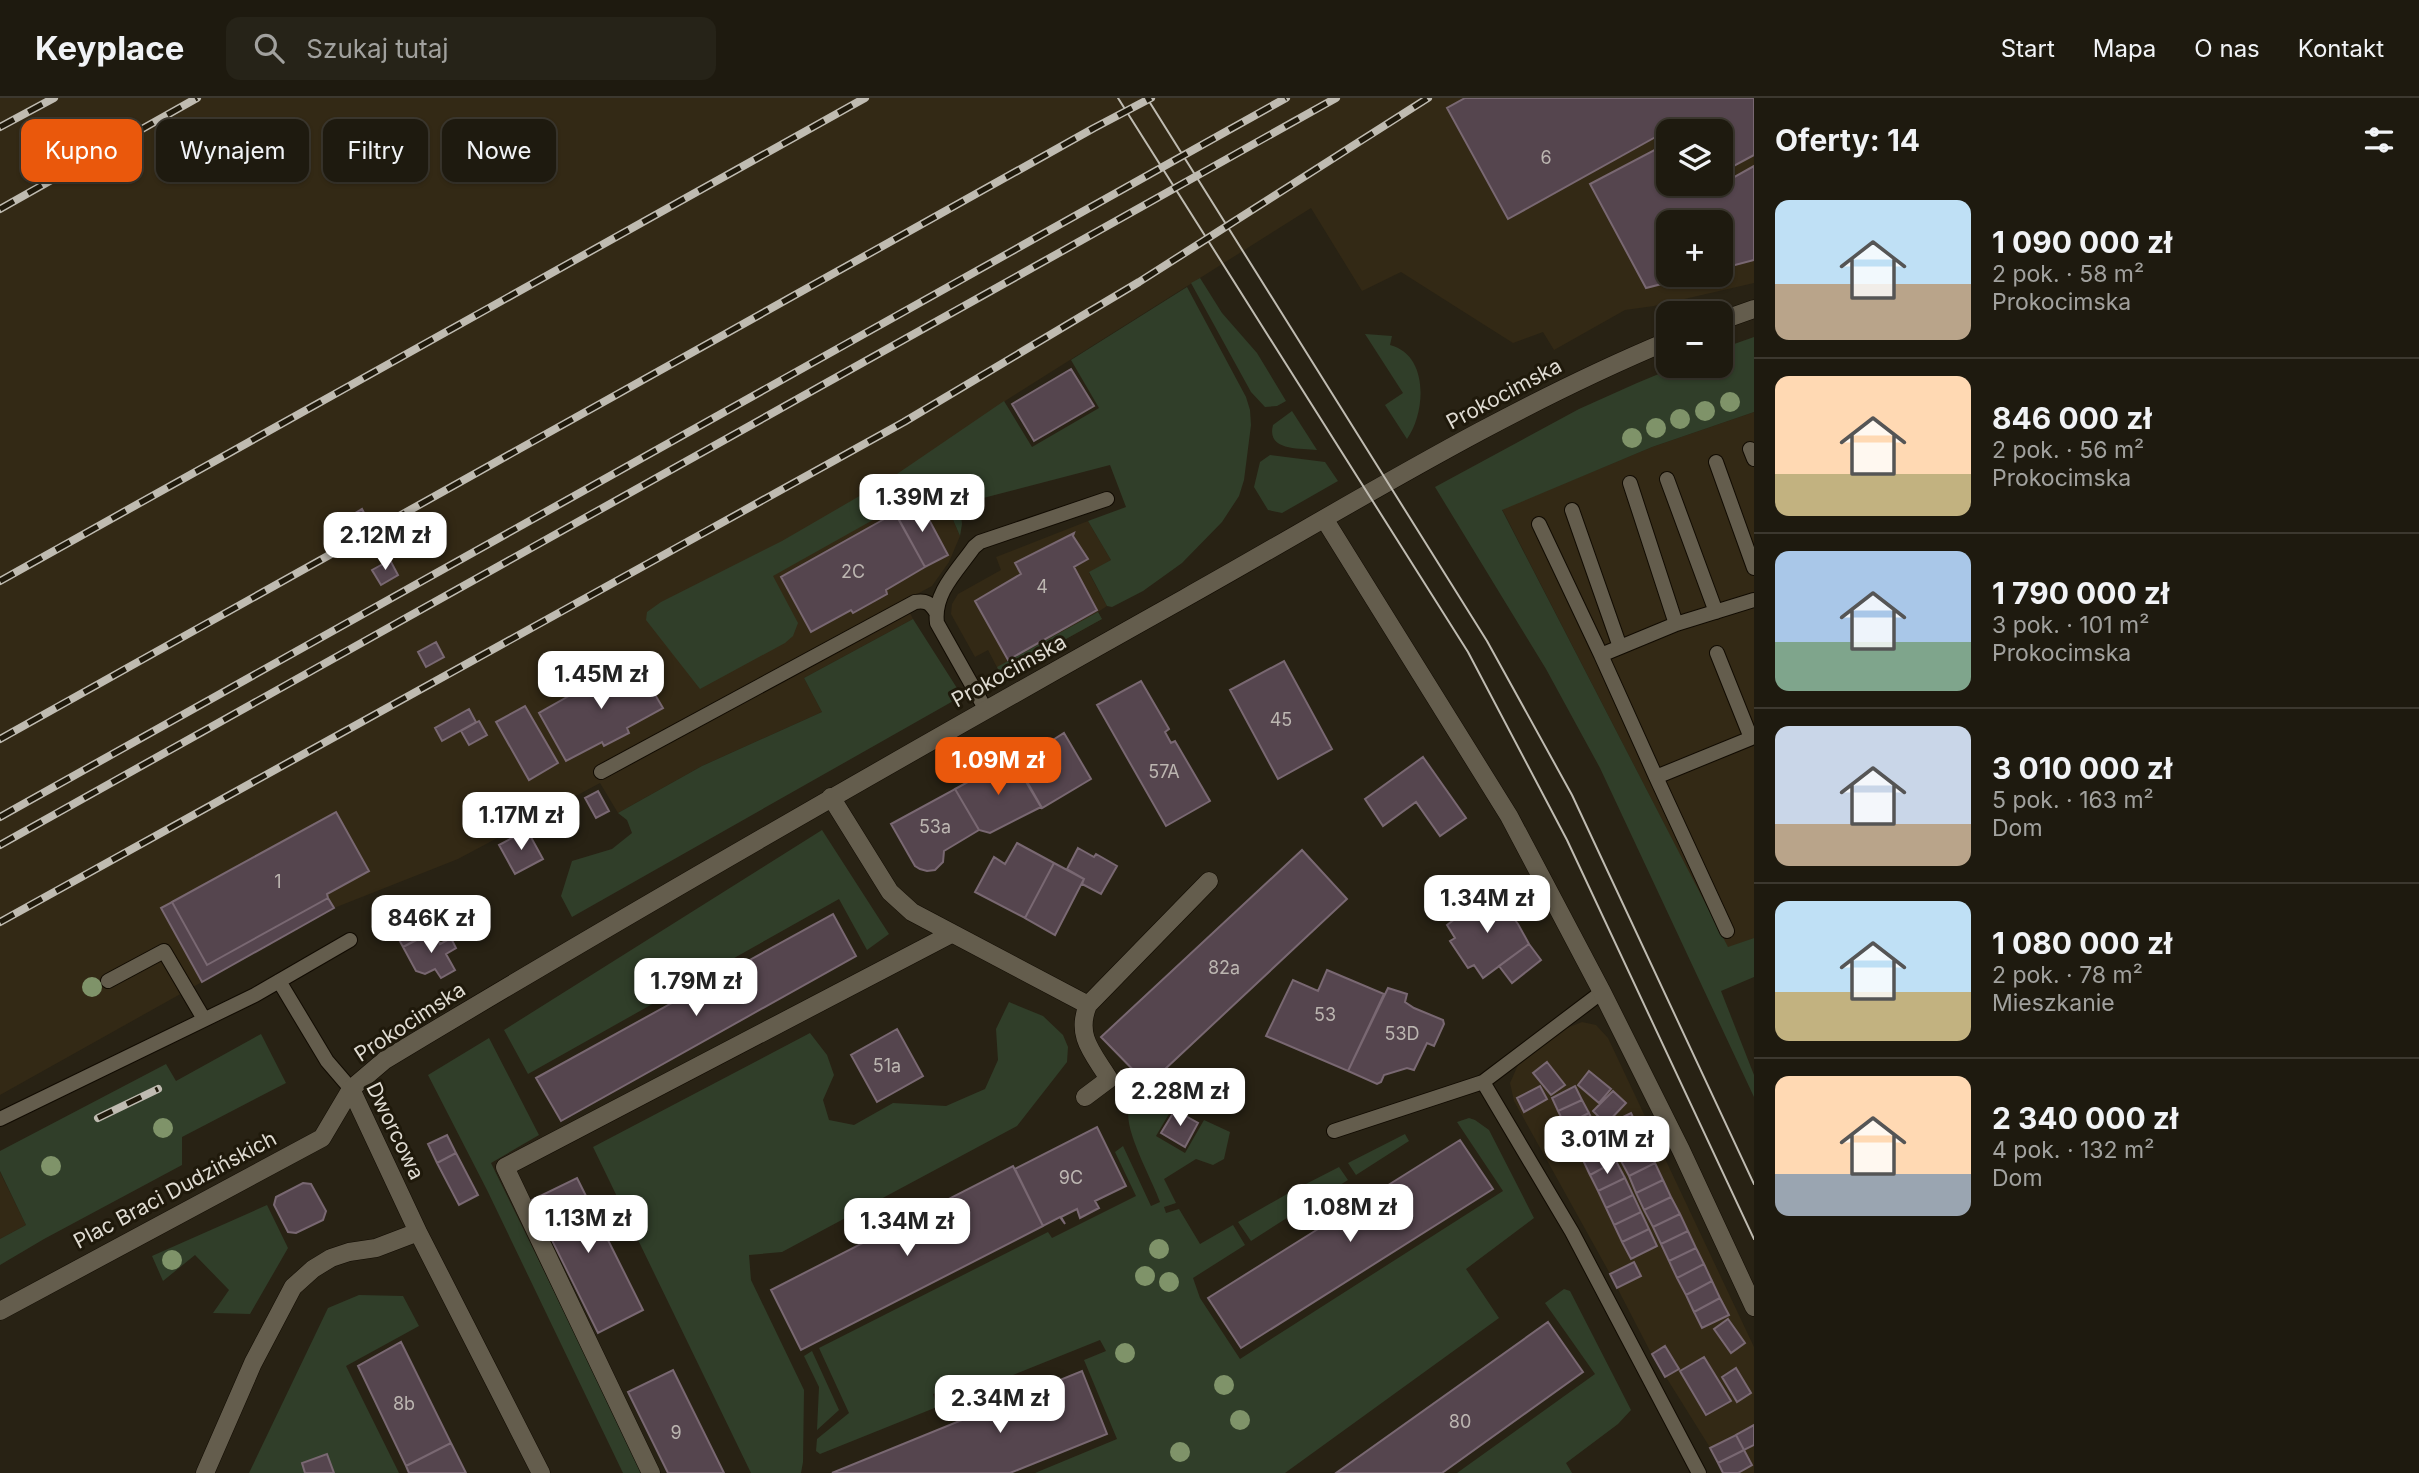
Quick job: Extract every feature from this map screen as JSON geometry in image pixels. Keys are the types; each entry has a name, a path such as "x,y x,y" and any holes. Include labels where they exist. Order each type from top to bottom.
{"street":[{"path":"1733,316 1754,309"},
{"name":"Prokocimska","path":"351,1089 385,1060 831,797 1540,399 1656,346"},
{"path":"1325,520 1509,816 1602,992 1681,1150 1754,1307"},
{"path":"831,797 890,892 912,912 1088,1005"},
{"path":"1085,1097 1109,1079 1083,1032 1082,1019 1088,1005 1209,881"},
{"path":"651,1473 505,1167 951,934"},
{"name":"Dworcowa","path":"351,1089 418,1232 541,1473"},
{"name":"Plac Braci Dudzińskich","path":"0,1311 322,1138 351,1089"},
{"path":"205,1473 253,1363 293,1287 313,1269 331,1258 376,1248 418,1232"}],"lane":[{"path":"1716,462 1754,568"},
{"path":"1667,479 1716,612"},
{"path":"1630,483 1676,624"},
{"path":"986,710 937,622 939,599 946,586 980,542 1107,499"},
{"path":"1573,510 1620,646"},
{"path":"1539,524 1727,932"},
{"path":"1601,655 1676,624 1754,600"},
{"path":"601,772 915,602 930,604 936,612"},
{"path":"1656,777 1753,737 1717,653"},
{"path":"0,1119 279,981 350,940"},
{"path":"108,981 164,951 204,1019"},
{"name":"Dworcowa","path":"279,981 327,1061 351,1089"},
{"path":"1334,1130 1483,1082 1602,992"},
{"path":"1483,1082 1572,1232 1699,1473"}],"shaded area":[{"path":"0,98 1754,98 1754,283 1676,301 1656,301 1656,306 1625,310 1554,350 1543,332 1513,343 1401,272 1362,291 1311,208 1005,401 945,501 960,536 949,562 932,586 904,601 913,619 804,678 822,712 702,766 618,813 600,783 458,859 334,908 0,1095"},
{"path":"1754,412 1754,938 1728,948 1502,509 1652,447"},
{"path":"1088,521 1111,560 1089,573 1107,606 1098,612 1102,619 1001,675 988,650 975,657 951,614 952,604 958,594 1001,570 996,557"},
{"path":"1582,1022 1596,1025 1608,1038 1754,1347 1754,1473 1723,1473 1651,1353 1514,1101 1510,1083 1518,1065 1567,1028"},
{"path":"0,1172 26,1225 0,1239"}],"green space":[{"path":"1200,278 1222,313 1257,353 1286,401 1277,406 1265,407 1251,392 1191,283"},
{"path":"1187,287 1246,397 1250,410 1251,425 1244,480 1239,496 1222,522 1182,563 1143,591 1112,607 1107,606 1089,572 1111,560 1088,521 1126,507 1110,465 960,504 960,536 945,501 928,505 921,493 773,576 798,623 793,636 785,643 700,689 646,620 647,612 661,602 782,541 894,476 1004,401 1032,447 1099,408 1071,360"},
{"path":"1365,334 1392,336 1390,345 1403,351 1418,372 1418,414 1407,439 1385,405 1403,393"},
{"path":"1754,337 1754,412 1652,447 1502,510 1728,947 1754,938 1754,977 1721,991 1754,1075 1754,1097 1600,768 1546,669 1435,487 1579,409 1656,375 1656,378 1733,378 1733,344"},
{"path":"1292,411 1317,450 1294,448 1279,444 1275,440 1273,425"},
{"path":"1270,455 1325,462 1338,481 1282,513 1268,510 1254,487 1260,462"},
{"path":"1098,612 1102,619 1001,675 997,667"},
{"path":"913,619 962,696 572,917 561,896 572,861 612,849 632,833 627,820 618,813 702,766 822,712 804,678"},
{"path":"822,830 889,934 867,950 839,899 528,1074 504,1030"},
{"path":"1009,1002 1043,1016 1063,1035 1068,1047 1067,1062 1017,1126 782,1252 749,1255 751,1280 804,1390 801,1473 751,1473 593,1147 810,1033 827,1055 834,1075 823,1100 829,1120 854,1125 893,1103 946,1106 985,1089 998,1060 996,1029"},
{"path":"261,1034 286,1083 182,1137 182,1165 0,1265 0,1239 26,1225 0,1171 0,1151 166,1064 176,1081"},
{"path":"489,1038 539,1135 491,1163 643,1473 623,1473 487,1190 428,1075"},
{"path":"1145,1094 1173,1107 1156,1136 1185,1153 1204,1120 1230,1132 1224,1159 1213,1165 1196,1159 1164,1179 1176,1203 1164,1207 1166,1213 1179,1209 1200,1244 1233,1225 1245,1245 1193,1278 1200,1298 1240,1359 1503,1191 1457,1122 1469,1118 1489,1130 1534,1218 1466,1269 1499,1318 1285,1473 1035,1473 1117,1439 1084,1360 1106,1351 1100,1340 963,1395 958,1385 933,1394 937,1407 820,1454 816,1451 817,1439 849,1413 819,1348 1048,1232 1052,1238 1136,1196 1115,1152 1123,1146 1151,1206 1160,1202 1134,1142 1128,1118 1130,1107"},
{"path":"1405,1134 1409,1141 1356,1175 1348,1163"},
{"path":"1339,1167 1348,1180 1313,1202 1302,1186"},
{"path":"1294,1190 1304,1207 1251,1241 1238,1222"},
{"path":"267,1205 288,1248 250,1314 213,1313 229,1290 195,1255 163,1281 152,1256"},
{"path":"1564,1289 1570,1291 1631,1410 1618,1424 1566,1463 1572,1473 1457,1473 1595,1374 1545,1303"},
{"path":"359,1295 403,1296 419,1326 346,1366 399,1473 249,1473 328,1308"},
{"path":"812,1351 839,1410 817,1430 819,1387 804,1356"}],"building":[{"path":"1465,98 1754,98 1754,155 1733,166 1733,119 1656,119 1656,137 1508,219 1447,108"},
{"path":"1656,149 1656,196 1733,196 1733,178 1754,166 1754,260 1733,266 1733,210 1656,210 1656,285 1646,288 1590,184"},
{"path":"1071,369 1094,406 1034,441 1012,404"},
{"path":"919,501 948,555 925,567 896,514"},
{"path":"362,509 370,524 353,533 345,519"},
{"path":"895,513 925,567 886,590 887,594 811,632 781,577"},
{"path":"1074,533 1073,536 1088,559 1074,567 1097,610 1008,660 975,601 1021,574 1015,563"},
{"path":"390,560 398,575 381,585 372,570"},
{"path":"436,642 444,657 426,667 418,652"},
{"path":"634,659 663,708 627,728 629,733 604,746 602,742 566,761 539,713"},
{"path":"1284,661 1332,749 1278,779 1230,690"},
{"path":"1141,681 1169,729 1165,732 1171,743 1175,741 1210,801 1166,826 1097,705"},
{"path":"525,706 558,763 529,780 496,722"},
{"path":"469,709 476,722 442,741 435,728"},
{"path":"479,721 487,735 469,745 461,731"},
{"path":"1064,733 1091,779 1042,808 1013,757 1045,739 1048,743"},
{"path":"1423,757 1466,818 1440,836 1416,802 1383,826 1365,799"},
{"path":"1012,758 1041,807 990,833 979,830 955,789"},
{"path":"955,789 979,830 944,851 943,862 935,870 920,869 915,866 891,824"},
{"path":"598,791 609,811 596,818 585,798"},
{"path":"336,812 369,871 327,894 328,898 207,965 172,902"},
{"path":"527,830 543,859 515,874 499,845"},
{"path":"1017,843 1054,863 1025,918 975,892 994,857 1005,864"},
{"path":"1078,848 1117,866 1101,894 1082,884 1084,879 1067,869"},
{"path":"1302,850 1347,899 1148,1085 1101,1037"},
{"path":"1054,863 1084,879 1055,935 1025,918"},
{"path":"1493,890 1529,944 1483,978 1474,965 1468,968 1450,941 1455,938 1447,925"},
{"path":"328,898 334,908 202,982 161,908 172,902 207,965"},
{"path":"418,912 429,933 403,947 392,927"},
{"path":"833,914 856,956 561,1121 536,1078"},
{"path":"434,931 440,944 451,938 456,948 446,954 455,970 441,978 435,969 425,974 416,971 403,947"},
{"path":"1529,944 1541,960 1512,983 1499,966"},
{"path":"1327,970 1384,994 1348,1071 1266,1036 1293,980 1318,991"},
{"path":"1388,988 1407,994 1405,1002 1443,1020 1444,1024 1434,1046 1427,1043 1414,1070 1407,1068 1384,1075 1377,1084 1348,1071"},
{"path":"897,1029 923,1076 877,1102 851,1055"},
{"path":"1547,1062 1565,1085 1551,1095 1533,1073"},
{"path":"1589,1071 1611,1089 1599,1103 1578,1085"},
{"path":"1540,1086 1547,1099 1524,1112 1517,1098"},
{"path":"1575,1086 1582,1100 1558,1111 1552,1098"},
{"path":"1613,1091 1626,1103 1606,1124 1593,1111"},
{"path":"1582,1100 1589,1113 1565,1125 1558,1111"},
{"path":"1175,1110 1198,1123 1185,1147 1161,1133"},
{"path":"1589,1113 1596,1128 1572,1139 1565,1125"},
{"path":"1631,1113 1639,1130 1612,1143 1604,1126"},
{"path":"1097,1127 1126,1186 1095,1201 1099,1208 1080,1218 1077,1209 1061,1217 1065,1224 1060,1217 1043,1226 1015,1169"},
{"path":"1600,1128 1608,1145 1582,1158 1573,1141"},
{"path":"1639,1130 1647,1146 1620,1159 1612,1143"},
{"path":"447,1135 456,1153 437,1163 428,1144"},
{"path":"1460,1140 1493,1189 1241,1348 1208,1298"},
{"path":"1608,1145 1616,1161 1590,1175 1582,1158"},
{"path":"1647,1146 1655,1163 1629,1176 1620,1159"},
{"path":"456,1153 478,1195 459,1205 437,1163"},
{"path":"1616,1161 1625,1178 1598,1191 1590,1175"},
{"path":"1655,1163 1663,1180 1636,1193 1629,1176"},
{"path":"1013,1166 1043,1226 801,1350 771,1290"},
{"path":"577,1178 643,1310 598,1333 532,1200"},
{"path":"1625,1178 1633,1195 1606,1208 1598,1191"},
{"path":"1663,1180 1671,1197 1644,1210 1636,1193"},
{"path":"303,1183 311,1184 326,1211 323,1220 296,1233 288,1232 274,1205 276,1197"},
{"path":"1633,1195 1641,1212 1614,1225 1606,1208"},
{"path":"1671,1197 1680,1214 1653,1227 1644,1210"},
{"path":"1641,1212 1649,1229 1622,1242 1614,1225"},
{"path":"1680,1214 1688,1231 1661,1244 1653,1227"},
{"path":"1649,1229 1657,1246 1631,1259 1622,1242"},
{"path":"1688,1231 1696,1248 1669,1261 1661,1244"},
{"path":"1696,1248 1704,1264 1677,1278 1669,1261"},
{"path":"1634,1262 1641,1276 1617,1288 1610,1274"},
{"path":"1704,1264 1712,1281 1686,1295 1677,1278"},
{"path":"1712,1281 1720,1298 1694,1312 1686,1295"},
{"path":"1720,1298 1729,1315 1702,1328 1694,1312"},
{"path":"1728,1319 1745,1343 1731,1353 1714,1329"},
{"path":"1548,1322 1583,1372 1442,1473 1336,1473"},
{"path":"401,1342 451,1443 406,1466 358,1366"},
{"path":"1665,1346 1679,1369 1665,1377 1652,1354"},
{"path":"1704,1357 1731,1401 1706,1415 1680,1371"},
{"path":"1736,1368 1751,1393 1737,1402 1722,1377"},
{"path":"673,1370 724,1473 668,1473 628,1392"},
{"path":"1082,1371 1107,1434 1010,1473 832,1473"},
{"path":"1754,1425 1754,1445 1744,1450 1736,1435"},
{"path":"1736,1435 1744,1450 1718,1463 1710,1448"},
{"path":"451,1443 466,1473 409,1473 406,1466"},
{"path":"1744,1450 1752,1465 1738,1473 1723,1473 1718,1463"},
{"path":"327,1454 334,1473 305,1473 302,1463"}],"tram line":[{"path":"1118,98 1468,652 1567,840 1754,1239"},
{"path":"1147,98 1487,641 1572,795 1754,1184"}],"railway":[{"path":"0,127 54,98"},
{"path":"0,209 197,98"},
{"path":"0,581 865,98"},
{"path":"0,739 1151,98"},
{"path":"0,817 1286,98"},
{"path":"0,845 1336,98"},
{"path":"0,922 904,422 1139,282 1428,98"},
{"path":"98,1118 158,1089"}]}
